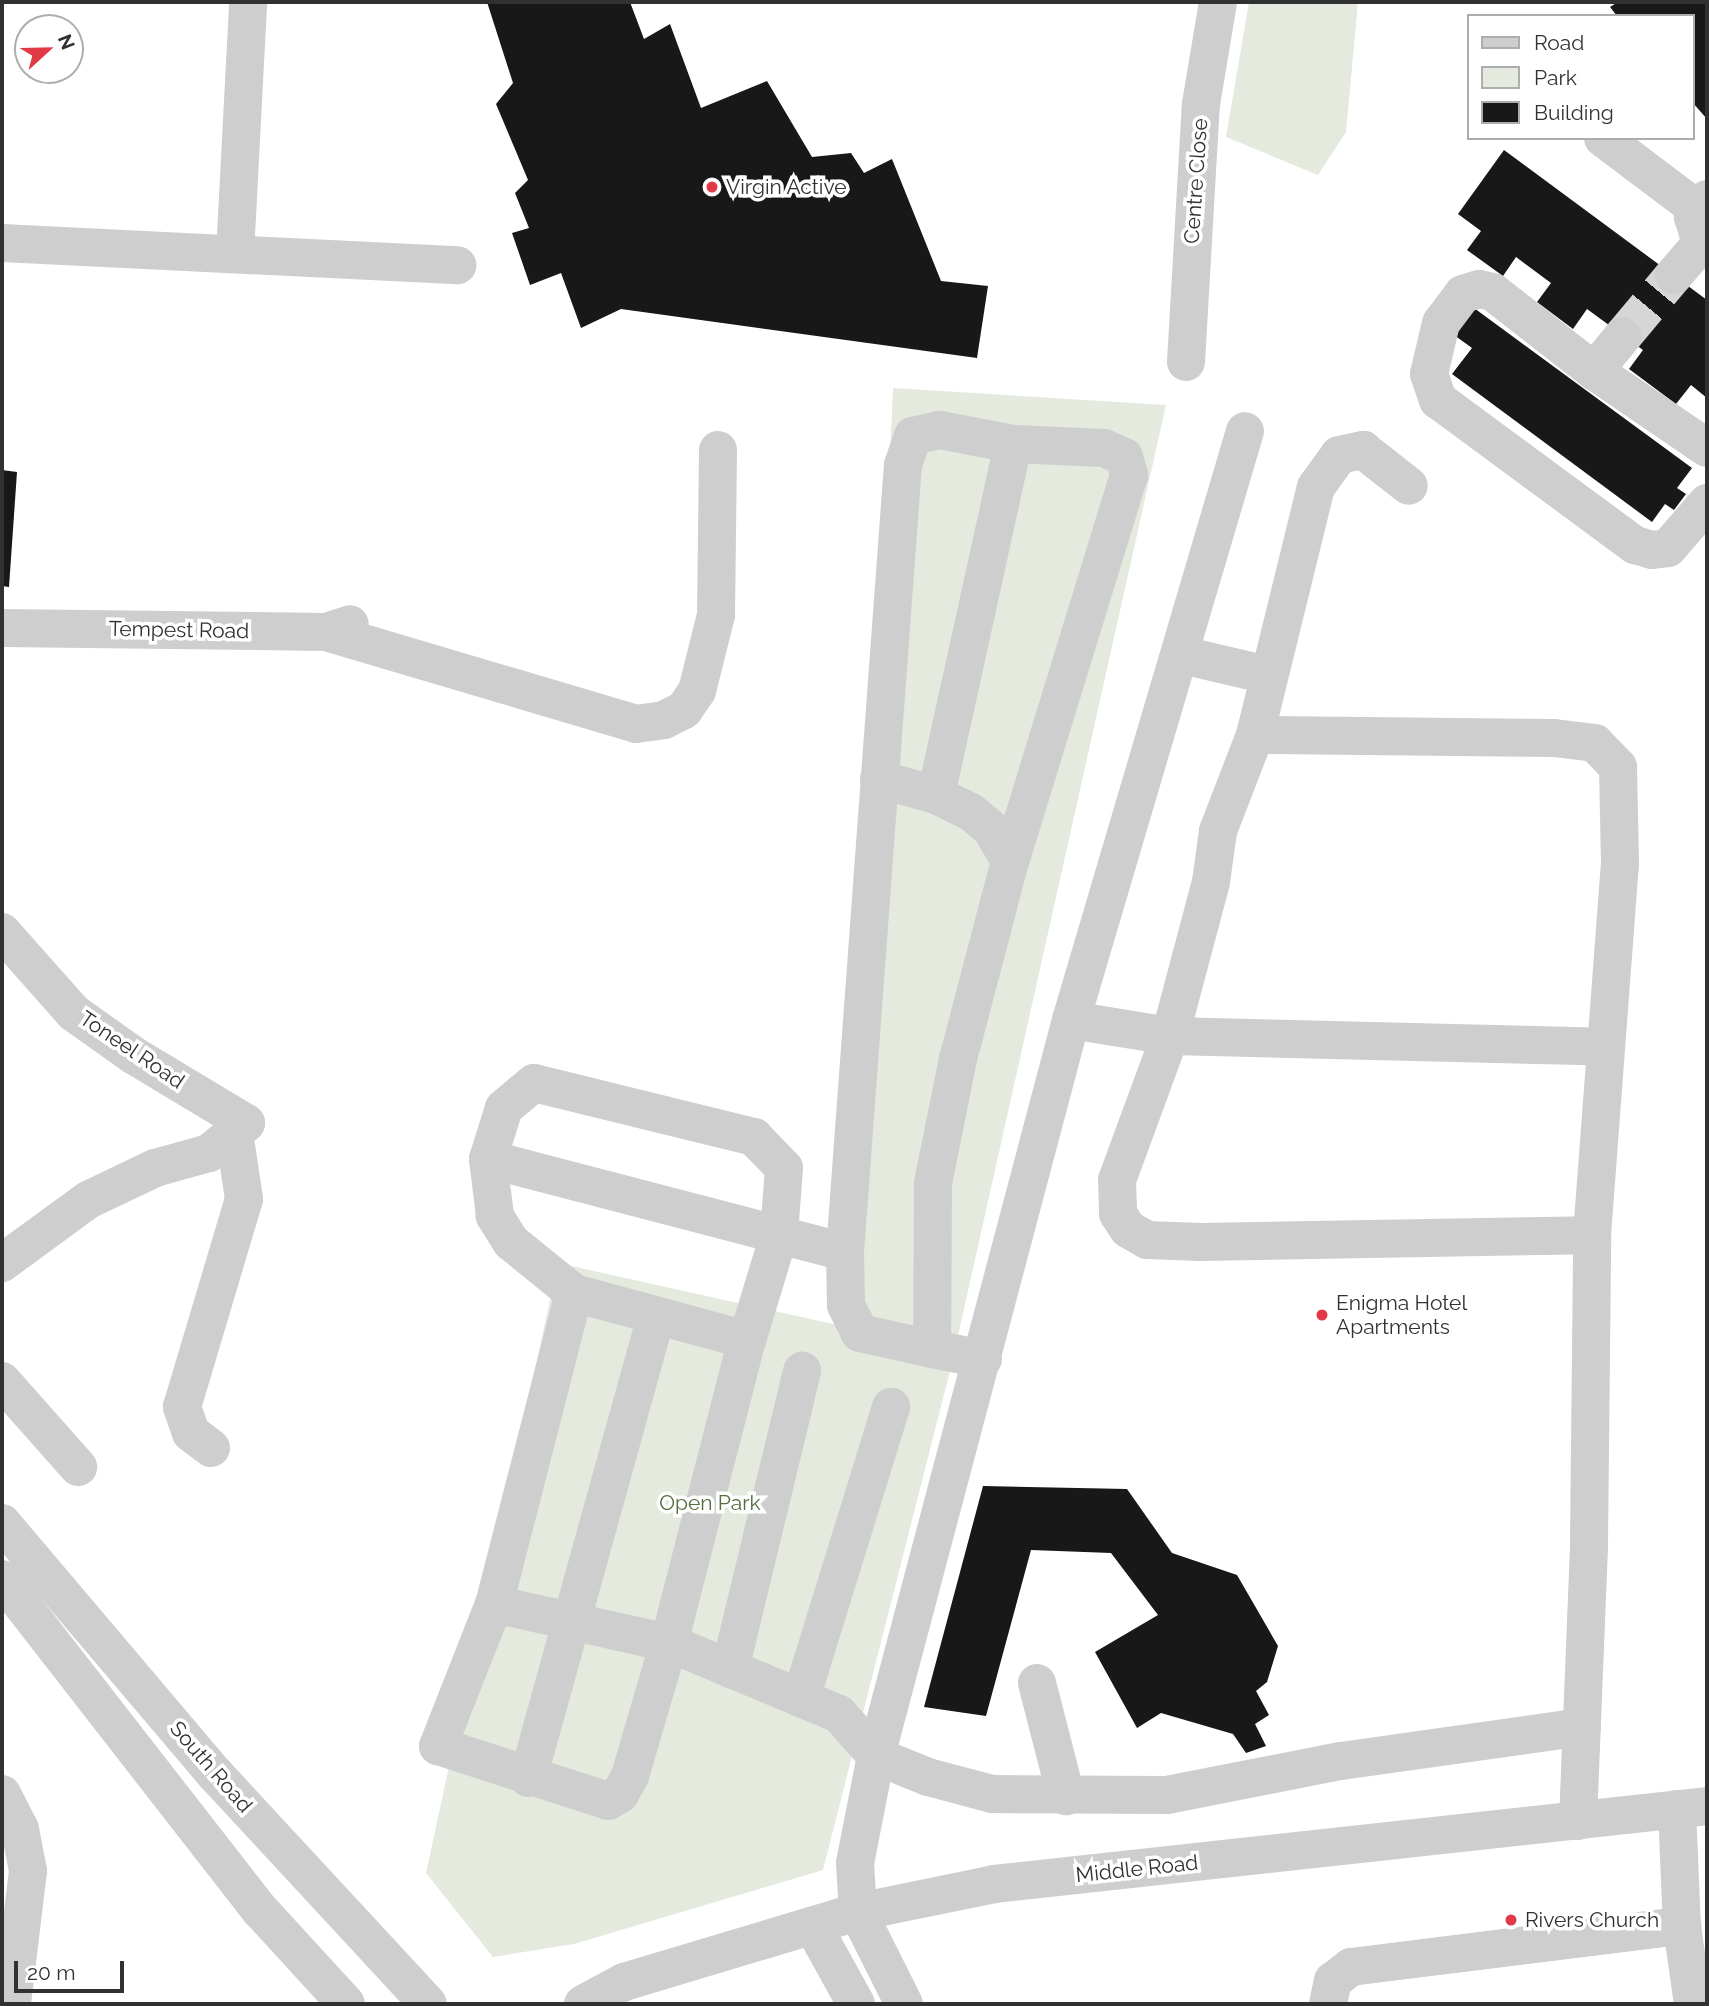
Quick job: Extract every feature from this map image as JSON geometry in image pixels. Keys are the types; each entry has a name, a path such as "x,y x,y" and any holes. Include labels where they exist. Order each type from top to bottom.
{"street":[{"path":"235,254 248,2"},
{"name":"Centre Close","path":"1186,362 1201,104 1218,2"},
{"path":"1605,140 1704,221 1674,275"},
{"path":"2,243 457,265"},
{"path":"1707,448 1594,371 1498,295 1479,289 1463,293 1441,323 1429,374 1438,400 1635,545 1652,551 1668,548 1707,503"},
{"path":"1594,371 1623,336"},
{"path":"932,1349 933,1183 958,1059 1010,861 1129,475 1124,457 1104,448 1013,444 940,430 913,436 903,465 845,1252 846,1305 860,1333 932,1349 984,1359"},
{"path":"904,2004 858,1912 855,1863 876,1756 984,1359 1071,1020 1182,655 1245,431"},
{"path":"936,795 1013,444"},
{"name":"Tempest Road","path":"2,628 341,627 636,724 664,720 684,710 697,691 716,615 718,450"},
{"path":"1409,486 1363,450 1339,455 1316,487 1267,675 1255,736 1218,831 1211,882 1170,1036 1117,1180 1118,1214 1128,1229 1147,1240 1592,1235"},
{"path":"1182,655 1267,675"},
{"path":"1255,736 1376,733 1554,738 1595,743 1618,767 1619,863 1592,1235 1578,1821"},
{"path":"879,779 936,795 971,812 991,830 1010,861"},
{"name":"Toneel Road","path":"2,932 75,1013 240,1127"},
{"path":"1071,1020 1170,1036 1605,1047"},
{"path":"574,1293 494,1604 438,1746 528,1778 608,1801 621,1794 630,1776 669,1643 747,1340 779,1235 784,1168 754,1136 534,1083 504,1108 488,1159 495,1216 511,1242 574,1293 747,1340"},
{"path":"2,1263 88,1200 155,1168 209,1153 240,1127"},
{"path":"211,1448 191,1433 183,1407 244,1199 240,1127"},
{"path":"488,1159 845,1252"},
{"path":"528,1778 656,1315"},
{"path":"730,1669 802,1371"},
{"path":"2,1381 78,1466"},
{"path":"801,1698 891,1407"},
{"name":"South Road","path":"2,1523 215,1774 428,2004"},
{"path":"2,1579 260,1910 346,2004"},
{"path":"494,1604 572,1619 669,1643 839,1714 876,1756 928,1777 992,1794 1167,1795 1341,1761 1581,1727"},
{"path":"1037,1683 1066,1796"},
{"path":"2,1794 20,1829 28,1871 12,2004"},
{"path":"1692,1808 1682,1926 1693,2004"},
{"name":"Middle Road","path":"583,2004 858,1912 994,1884 1692,1808"},
{"path":"813,1926 856,2004"},
{"path":"1328,2004 1333,1981 1351,1967 1682,1926"}],"green space":[{"path":"1249,2 1358,2 1346,132 1318,175 1226,137"},
{"name":"Open Park","path":"893,388 1166,405 951,1367 823,1870 574,1944 493,1957 426,1873 558,1263 851,1328"}],"building":[{"name":"Virgin Active","path":"487,2 630,2 644,39 670,24 701,108 767,81 812,157 851,153 864,173 892,159 941,281 988,286 977,358 621,309 581,328 561,273 530,285 512,233 529,228 515,193 528,180 496,104 513,83"},
{"path":"1618,2 1707,2 1707,119 1695,105 1695,14 1615,14 1610,7"},
{"path":"1504,150 1707,300 1707,398 1691,385 1676,404 1629,369 1643,350 1587,309 1573,329 1537,302 1551,283 1516,257 1503,276 1467,250 1481,231 1458,214"},
{"path":"1474,308 1692,468 1677,488 1686,494 1674,510 1665,504 1652,522 1452,374 1472,348 1454,335"},
{"path":"2,470 17,472 9,587 2,586"},
{"path":"983,1486 1127,1489 1172,1553 1237,1575 1278,1646 1267,1682 1256,1691 1269,1715 1255,1724 1266,1746 1246,1753 1233,1734 1161,1713 1137,1728 1095,1652 1158,1615 1111,1553 1031,1550 986,1716 924,1707"}],"tunnel":[{"path":"1623,336 1674,275"}],"place":[{"name":"Virgin Active","path":"712,187"},
{"name":"Enigma Hotel Apartments","path":"1322,1315"},
{"name":"Rivers Church","path":"1511,1920"}]}
